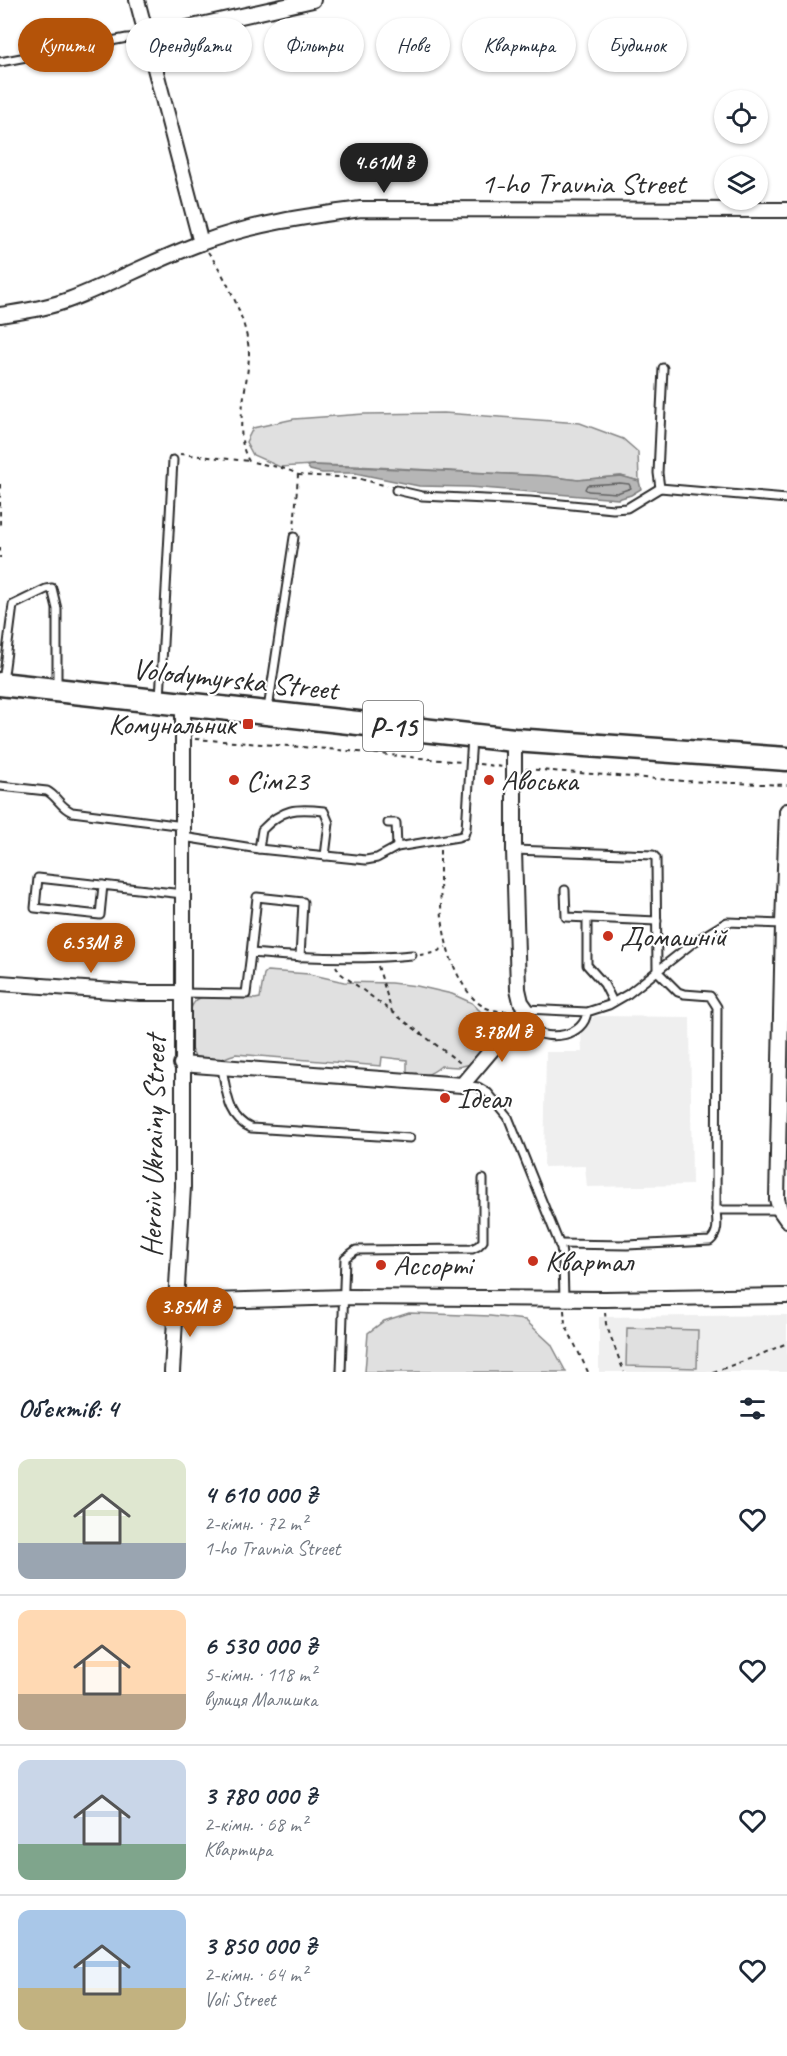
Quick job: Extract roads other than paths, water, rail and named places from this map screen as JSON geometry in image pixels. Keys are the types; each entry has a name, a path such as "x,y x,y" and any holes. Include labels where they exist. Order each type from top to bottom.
{"main road":[{"name":"Volodymyrska Street","path":"1,684 472,736 787,759"}],"street":[{"path":"137,0 142,18"},
{"path":"232,18 313,0"},
{"path":"156,72 201,243"},
{"name":"1-ho Travnia Street","path":"0,315 70,300 201,243 268,223 361,209 787,210"},
{"name":"Heroiv Ukrainy Street","path":"183,704 181,993 183,1187 176,1302 345,1297 606,1299 787,1296"},
{"path":"181,1064 222,1069 462,1085 526,1009 518,994 514,740"},
{"path":"783,1215 777,1199 787,811"},
{"path":"0,983 130,992 181,993"},
{"path":"172,1372 176,1302"}],"lane":[{"path":"0,62 126,38"},
{"path":"660,488 658,473 663,368"},
{"path":"160,702 173,460"},
{"path":"396,490 422,496 530,501 614,509 627,508 660,488 787,499"},
{"path":"267,712 294,537"},
{"path":"1,684 13,605 51,588 57,609 57,690"},
{"path":"0,786 47,790 53,794 63,808 72,812 183,831 259,849 366,860 377,858 396,847 464,835 472,736"},
{"path":"259,849 262,830 297,808 324,811 329,823 325,856"},
{"path":"388,823 396,823 396,847"},
{"path":"514,850 653,855 657,864 657,972 678,992 710,996 717,1007 717,1230 715,1237 710,1241 627,1245 559,1244"},
{"path":"103,885 100,915 35,908 38,878 103,885 183,894"},
{"path":"565,890 566,917 657,921"},
{"path":"181,993 246,994 257,897 303,902 300,957"},
{"path":"587,919 587,965 604,984 613,1002"},
{"path":"587,1012 587,1017 582,1024 572,1032 562,1036 539,1035 532,1030 526,1009 587,1012 628,994 694,942 727,922 783,924"},
{"path":"251,953 376,959 412,955"},
{"path":"222,1069 232,1112 237,1120 251,1128 410,1138"},
{"path":"462,1085 478,1087 488,1093 508,1116 559,1244 564,1262 564,1298"},
{"path":"341,1372 345,1258 356,1250 472,1249 478,1246 483,1241 483,1179"},
{"path":"716,1210 783,1215"}],"water":[{"path":"307,466 547,476 578,480 621,476 639,481 641,489 618,499 469,487 419,486 355,473 322,473 310,470"}],"place":[{"name":"Комунальник","path":"248,724"},
{"name":"Сім23","path":"234,780"},
{"name":"Авоська","path":"489,780"},
{"name":"Домашній","path":"608,936"},
{"name":"Ідеал","path":"445,1098"},
{"name":"Квартал","path":"533,1261"},
{"name":"Ассорті","path":"381,1265"}]}
